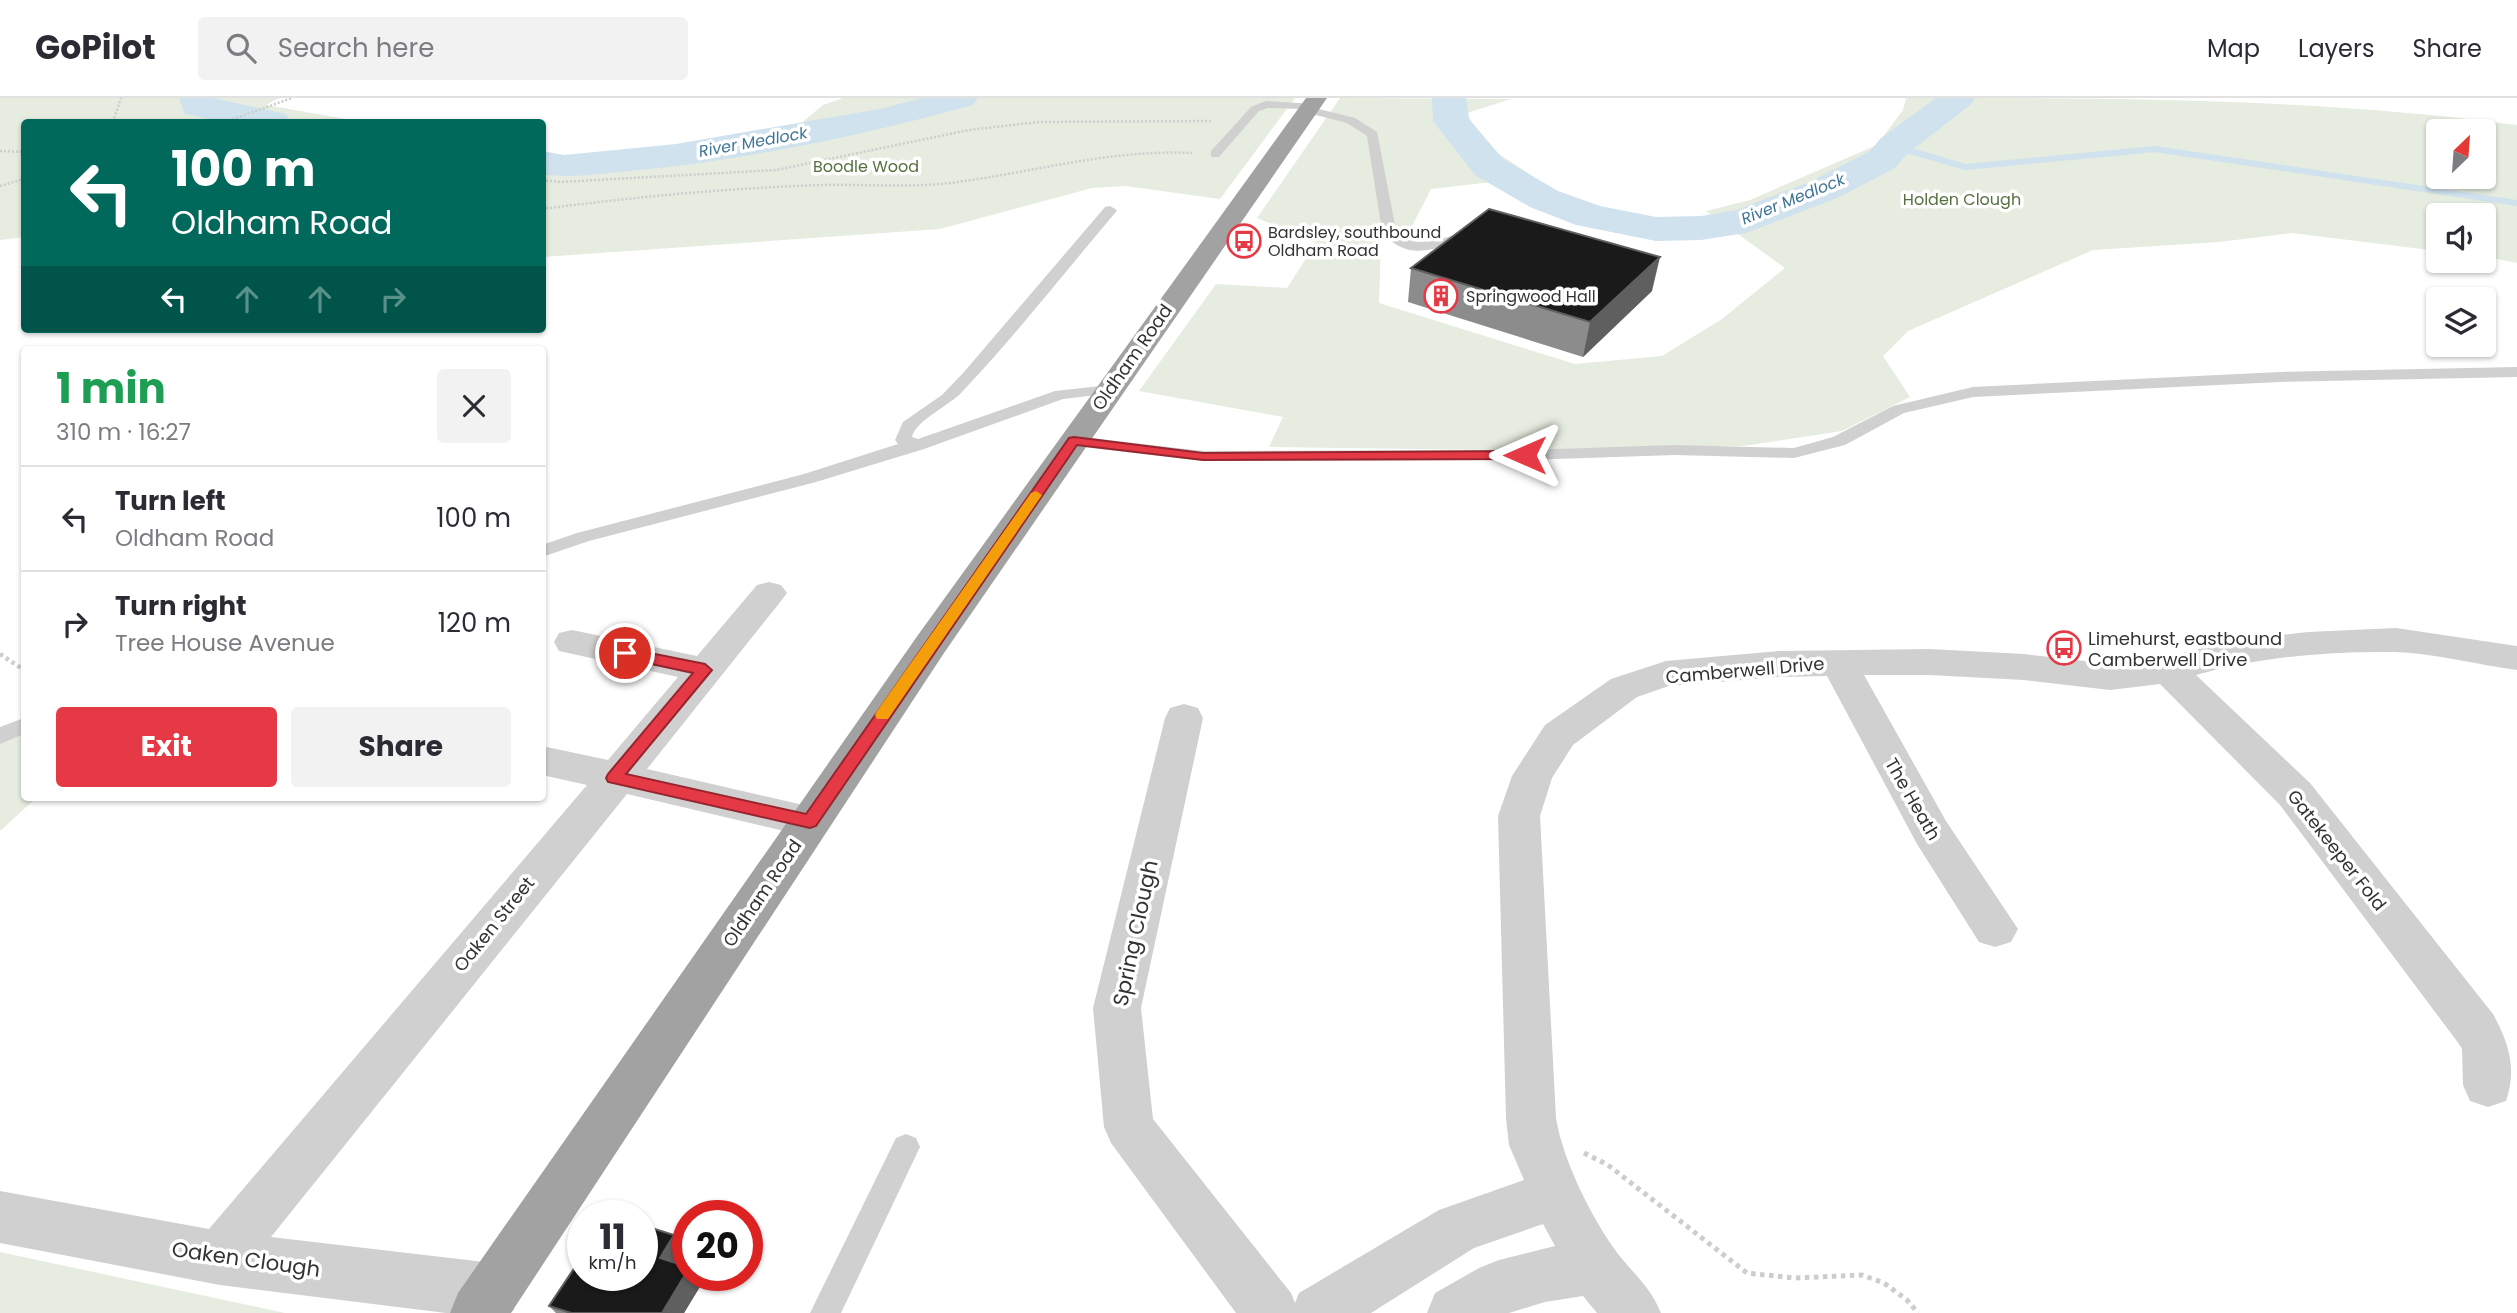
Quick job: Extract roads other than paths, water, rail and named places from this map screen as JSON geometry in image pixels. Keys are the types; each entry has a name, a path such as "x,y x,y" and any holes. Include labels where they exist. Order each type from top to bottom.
{"highway":[{"name":"Oldham Road","path":"485,1302 810,821 1312,105"}],"street":[{"name":"Oaken Street","path":"220,1258 769,593"},
{"name":"Camberwell Drive","path":"1633,1313 1594,1267 1556,1194 1535,1145 1531,1118 1519,816 1532,776 1559,735 1624,688 1665,674 1779,664 1969,664 2110,677 2168,670 2234,652 2308,644 2396,640 2517,658"},
{"path":"572,642 705,670"},
{"name":"The Heath","path":"1839,663 1911,798 1965,888 1995,929"},
{"name":"Gatekeeper Fold","path":"2168,670 2295,794 2476,1029 2497,1063"},
{"name":"Spring Clough","path":"1184,718 1117,1008 1129,1127 1271,1313"},
{"path":"546,761 810,821"},
{"path":"1319,1313 1458,1228 1556,1194"},
{"name":"Oaken Clough","path":"0,1217 220,1258 485,1302"},
{"path":"1455,1313 1499,1288 1545,1275 1594,1267"}],"lane":[{"path":"1215,155 1255,109 1266,104 1312,105 1363,124 1373,135 1388,231 1396,243 1408,248 1422,247 1465,234 1490,232"},
{"path":"912,445 902,438 913,422 948,398 1110,210"},
{"path":"1074,441 1203,456 1525,455 1675,450 1794,453 1839,441 1899,409 1973,393 2280,377 2517,372"},
{"path":"546,550 583,537 810,478 912,445 930,442 1061,394 1110,390"},
{"path":"0,736 21,727"},
{"path":"825,1313 906,1147"}],"waterway":[{"name":"River Medlock","path":"196,98 198,106 259,119"},
{"name":"River Medlock","path":"546,163 564,166 676,155 887,118 961,98"},
{"name":"River Medlock","path":"1449,98 1451,121 1489,167 1544,199 1590,216 1656,229 1701,228 1746,221 1823,190 1882,160 1894,146 1958,98"},
{"path":"1894,146 1965,167 2155,149 2517,203"}],"place":[{"name":"Bardsley, southbound Oldham Road","path":"1244,241"},
{"name":"Springwood Hall","path":"1441,296"},
{"name":"Limehurst, eastbound Camberwell Drive","path":"2064,648"}],"park label":[{"name":"Boodle Wood","path":"866,166"},
{"name":"Holden Clough","path":"1962,199"}]}
